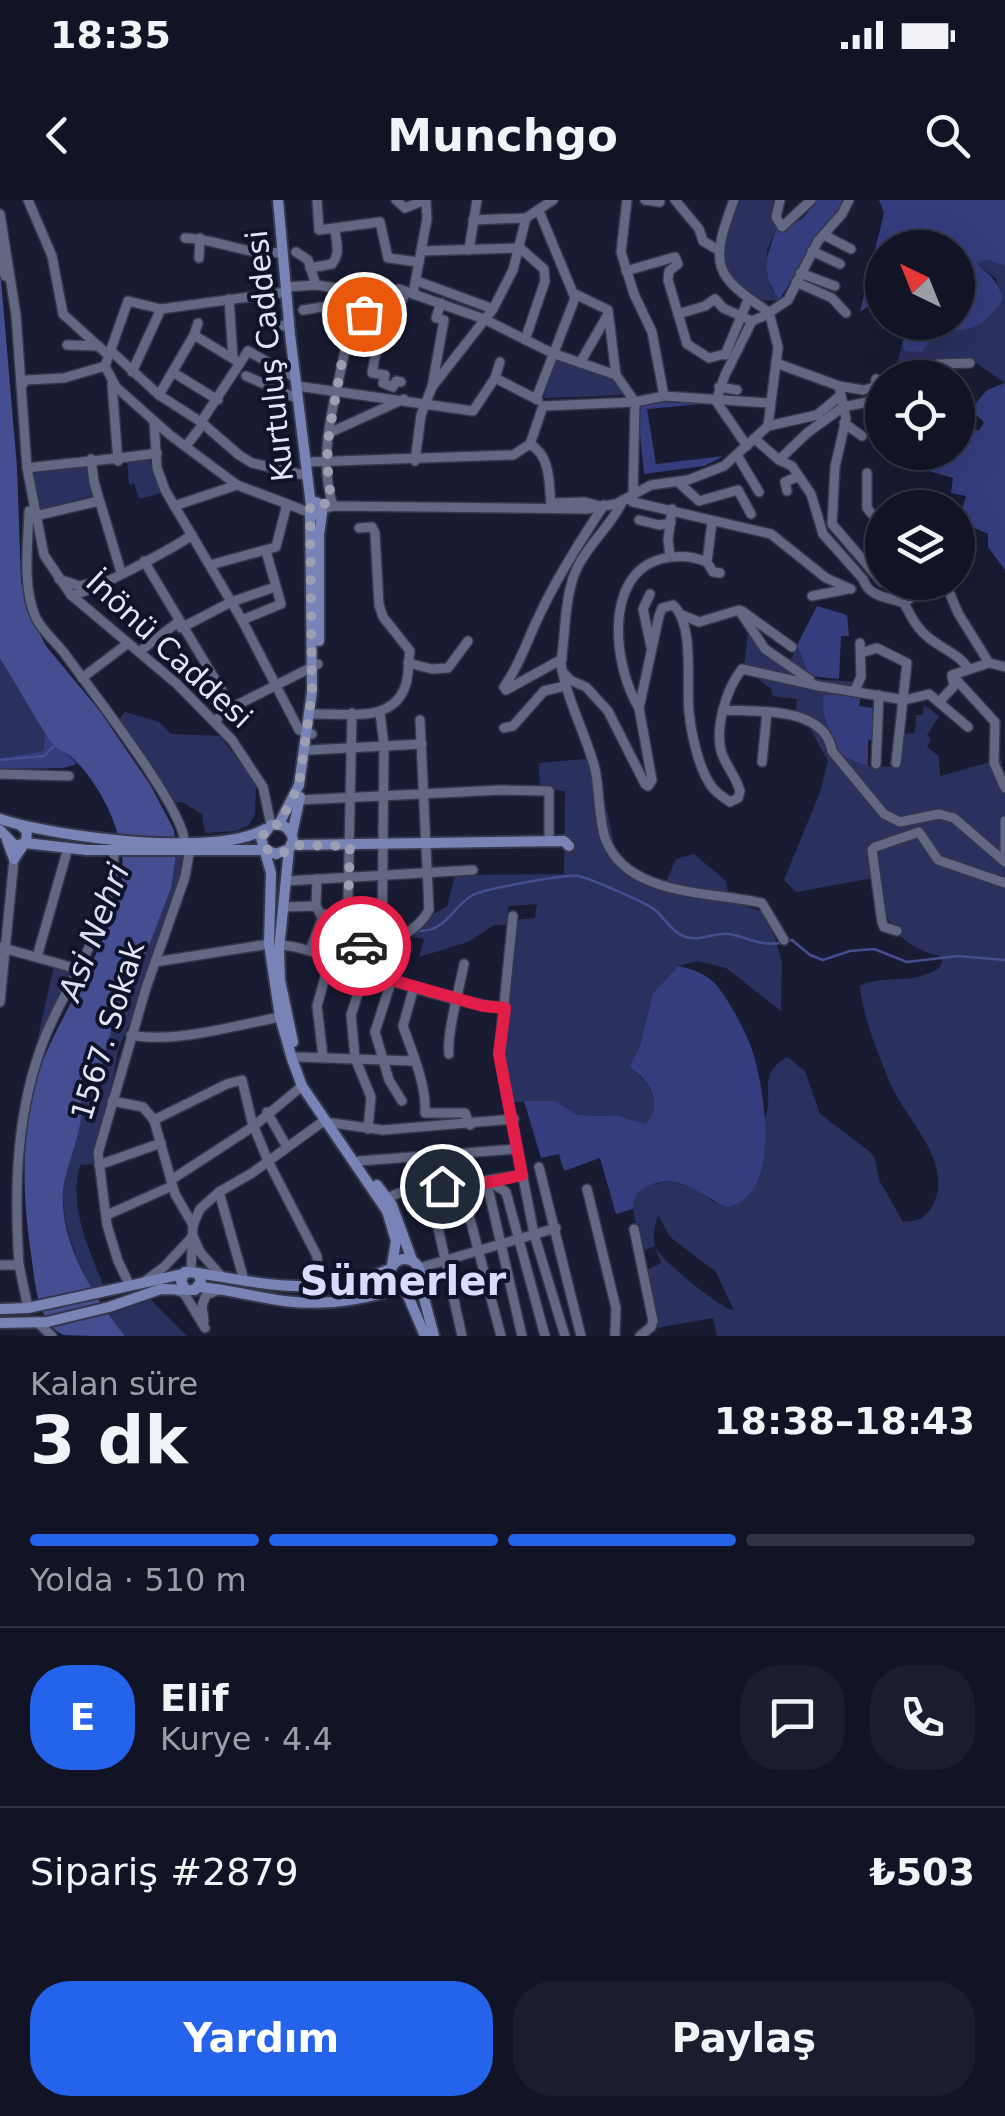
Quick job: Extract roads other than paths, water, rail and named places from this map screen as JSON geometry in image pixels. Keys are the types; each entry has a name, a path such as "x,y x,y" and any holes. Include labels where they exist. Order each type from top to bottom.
{"main road":[{"name":"Kurtuluş Caddesi","path":"278,200 306,462 321,508 315,665"},
{"path":"315,665 314,714 299,785 262,838 271,872 280,1017 302,1086 387,1211 396,1241 390,1279 402,1289 425,1336"},
{"path":"315,665 310,750 274,944 280,980 306,1083 328,1122 387,1198 416,1269 434,1336"},
{"path":"0,818 115,846"},
{"path":"4,835 19,825"},
{"path":"14,859 27,831 19,825"},
{"path":"272,826 291,843 350,846 427,841 564,841 569,846"},
{"path":"187,847 242,839 272,826"},
{"path":"4,835 15,846 24,843 68,848 187,847 276,854 291,843"},
{"path":"4,835 14,859"},
{"path":"0,1324 42,1323 109,1307 161,1288 244,1280 278,1286 342,1286 391,1267 399,1260 416,1269"},
{"path":"0,1309 34,1307 191,1273 286,1302 370,1298 413,1286 416,1269"},
{"path":"191,1273 181,1281 192,1288"},
{"path":"191,1273 201,1281 192,1288"}],"street":[{"path":"28,200 52,256 63,314 159,395 252,463 308,476"},
{"path":"317,200 319,230 380,222 388,258 520,248 544,269 526,340"},
{"path":"396,200 405,208 426,200 427,218 417,281 395,314 385,316 372,349 377,359 372,373 386,375 384,384 393,387 396,381 402,382"},
{"path":"469,250 477,200"},
{"path":"432,386 493,309 513,270 536,200"},
{"path":"473,220 532,215 553,200"},
{"path":"628,200 620,252 652,332 664,396"},
{"path":"646,200 660,202"},
{"path":"675,200 699,229 702,241 720,251"},
{"path":"734,200 720,251 729,284 769,312 778,347 768,426"},
{"path":"780,200 776,217 782,226 811,200"},
{"path":"716,401 752,320 788,300 812,251 849,200"},
{"name":"İnönü Caddesi","path":"0,214 10,270 27,468 44,555 71,595 178,684 215,721 246,758 262,787 272,826"},
{"path":"306,462 495,457 512,455 530,444 552,353 575,298 532,215"},
{"path":"310,268 332,264 337,258 340,252 335,229"},
{"path":"824,235 851,248"},
{"path":"185,238 200,238 252,253 282,252"},
{"path":"198,258 200,238"},
{"path":"0,249 9,294 18,389"},
{"path":"812,251 840,264"},
{"path":"296,252 308,260 316,284"},
{"path":"626,271 675,257 678,264 670,271 668,280 679,326 692,350 709,358 725,354"},
{"path":"798,278 836,286"},
{"path":"798,278 832,298 846,313"},
{"path":"417,281 493,309"},
{"path":"118,461 112,381 105,366 105,350 128,301 160,309 316,284 376,294 394,288 484,320 552,353 616,375"},
{"path":"321,508 347,288"},
{"path":"573,293 608,310 616,375 635,402 628,498 578,565 569,587 562,659 566,686 594,764 606,840 630,874 678,888 762,903 784,940"},
{"path":"229,299 237,361"},
{"path":"678,314 715,299 723,308 752,320"},
{"path":"302,310 328,306 331,300 380,324"},
{"path":"731,365 725,354 748,300"},
{"path":"415,460 420,415 432,386 444,320 436,318 441,304"},
{"path":"132,372 160,309"},
{"path":"580,363 607,316"},
{"path":"266,322 289,327"},
{"path":"159,395 174,374 198,323"},
{"path":"194,335 237,361"},
{"path":"67,345 105,350"},
{"path":"186,446 218,400 237,361 248,352 296,382 472,411 495,378 500,362"},
{"path":"776,363 840,390 865,390"},
{"path":"18,389 26,380 64,378 105,366"},
{"path":"174,374 218,400"},
{"path":"246,376 298,399"},
{"path":"495,378 540,402 635,402 664,396 769,403"},
{"path":"112,381 154,421 237,485 287,504 321,508 551,506 587,510 628,498 651,485 678,482 724,466 768,426 817,414 840,390"},
{"path":"720,387 737,390"},
{"path":"840,390 844,423 835,467 832,524 865,562"},
{"path":"329,433 404,399"},
{"path":"716,401 751,443 798,470 811,494 823,534 865,584"},
{"path":"780,460 807,433 843,407 865,402"},
{"path":"154,421 157,468 174,506 242,620 299,730 309,734"},
{"path":"844,423 862,436"},
{"path":"530,444 542,451 551,506"},
{"path":"27,468 91,459 118,461 157,452"},
{"path":"737,455 759,492"},
{"path":"91,459 120,572"},
{"path":"788,491 785,482 798,470"},
{"path":"867,473 867,490"},
{"path":"678,482 699,501 738,490 751,514"},
{"path":"174,506 237,485"},
{"path":"30,488 29,591 36,618 174,813 187,847"},
{"path":"628,498 771,534 826,578 851,589"},
{"path":"35,516 99,501"},
{"path":"210,565 276,547 287,504"},
{"path":"562,659 506,690 504,687 516,670 538,616 602,506"},
{"path":"670,556 672,509"},
{"path":"639,520 659,525 671,523"},
{"path":"707,562 712,522"},
{"path":"314,714 380,714 406,687 410,652 383,617 379,605 375,533 372,527 360,528"},
{"path":"71,595 93,589 192,535"},
{"path":"242,620 281,604 266,551"},
{"path":"562,671 570,680 586,687 608,711 648,786 652,780 639,708 628,691 622,666 618,610 626,586 650,562 670,556 697,558 720,573"},
{"path":"144,561 225,696 227,710"},
{"path":"60,579 79,586 108,579"},
{"path":"71,595 79,586"},
{"path":"139,652 180,625 275,587"},
{"path":"812,596 865,587"},
{"path":"92,614 93,589"},
{"path":"650,594 643,610 652,655"},
{"path":"895,600 900,601 930,640 964,661 968,669"},
{"path":"953,600 989,662"},
{"path":"639,708 662,608 673,605 682,615 699,622 740,610"},
{"path":"740,610 792,647"},
{"path":"740,610 765,648 801,675 829,688"},
{"path":"682,615 689,710 703,767 711,787 730,802 738,798 740,791 720,746 723,710 742,669 901,699 929,694 968,727"},
{"path":"408,663 448,668 468,640"},
{"path":"82,678 127,644"},
{"path":"854,692 861,676 860,648 877,648 907,664 896,763"},
{"path":"952,676 989,662 1005,667"},
{"path":"215,721 227,710 315,665"},
{"path":"939,702 954,686 952,676"},
{"path":"952,676 987,710 995,727 994,762 1005,788"},
{"path":"504,728 513,726 544,692 566,686"},
{"path":"876,764 880,694"},
{"path":"723,710 801,717 818,725 830,740 832,751 884,814 900,822 939,814 954,818 1005,860"},
{"path":"762,762 767,712"},
{"path":"347,943 352,713"},
{"path":"380,714 384,746 382,945"},
{"path":"336,941 368,947 382,945 405,934 425,919 430,910 420,720"},
{"path":"995,727 1005,734"},
{"path":"310,750 422,744"},
{"path":"0,774 69,776"},
{"path":"299,800 501,790 549,792 549,842"},
{"path":"1005,821 1005,860"},
{"path":"896,931 884,927 882,922 872,850 875,847 919,832 938,860 1005,883"},
{"path":"34,1307 18,1264 16,1157 31,1079 45,1038 81,970 108,900 115,846"},
{"name":"1567. Sokak","path":"130,1286 118,1261 107,1214 99,1164 100,1138 184,877 187,847"},
{"path":"37,957 68,848"},
{"path":"0,1002 5,918 12,893 14,859"},
{"path":"286,882 473,870"},
{"path":"310,950 320,910 318,878"},
{"path":"0,890 12,893"},
{"path":"283,908 320,910"},
{"path":"320,910 336,941 317,1006 323,1056"},
{"path":"513,916 499,1054 534,1234 565,1336"},
{"path":"155,962 274,944 310,950 414,987 505,1008"},
{"path":"368,947 350,1016 355,1058 371,1097 368,1129"},
{"path":"4,948 81,970"},
{"path":"398,960 376,1032 392,1087 402,1101"},
{"path":"450,1054 449,1038 464,964"},
{"path":"414,987 403,1026 426,1094 425,1113 464,1112 470,1125"},
{"path":"132,1035 202,1031 280,1017"},
{"path":"297,1057 413,1061"},
{"path":"154,1120 239,1078 268,1161 317,1256 319,1287"},
{"path":"107,1214 171,1183 254,1126 302,1086"},
{"path":"112,1100 142,1107 154,1120 171,1183 200,1252 222,1283 206,1295 202,1306 206,1332"},
{"path":"267,1112 286,1147"},
{"path":"191,1273 193,1230 200,1210 220,1192 328,1122 368,1129 514,1119"},
{"path":"99,1164 160,1143"},
{"path":"359,1161 516,1149"},
{"path":"0,1156 16,1157"},
{"path":"427,1156 444,1261 462,1336"},
{"path":"539,1166 582,1335 590,1336"},
{"path":"490,1187 522,1175"},
{"path":"490,1187 499,1245 522,1336"},
{"path":"387,1198 399,1192 431,1188 490,1187 506,1192 545,1336"},
{"path":"586,1189 616,1308 615,1336"},
{"path":"220,1192 244,1280"},
{"path":"433,1203 464,1199 501,1336"},
{"path":"416,1269 556,1228"},
{"path":"634,1228 653,1321 652,1327 640,1336"},
{"path":"144,1281 164,1267 193,1230"},
{"path":"0,1266 18,1264"},
{"path":"161,1288 184,1293 206,1332"},
{"path":"192,1288 206,1332"},
{"path":"42,1323 52,1336"}],"waterway":[{"path":"0,760 44,756 54,746"},
{"path":"417,931 436,927 480,892 578,876 650,907 683,936 729,934 781,943"},
{"path":"789,941 823,960 850,951 874,949 907,962 958,956 1005,960"}],"district":[{"name":"Sümerler","path":"403,1281"}],"water label":[{"name":"Asi Nehri","path":"94,932"}]}
